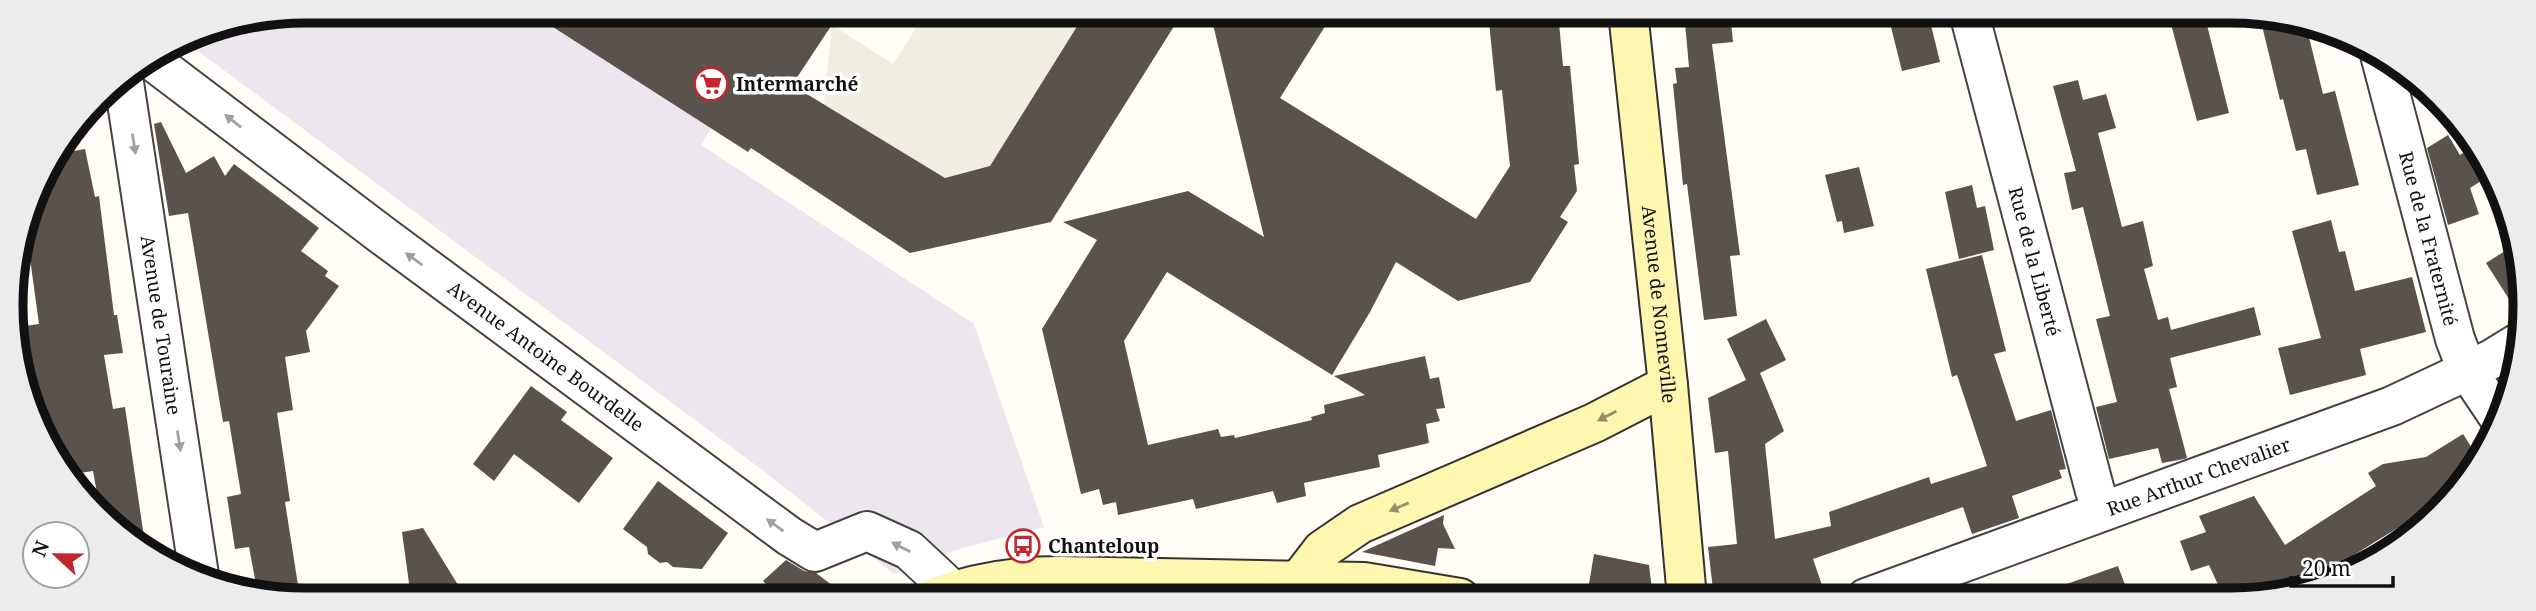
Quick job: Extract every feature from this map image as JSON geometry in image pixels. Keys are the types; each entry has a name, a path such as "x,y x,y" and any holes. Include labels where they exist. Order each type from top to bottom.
{"street":[{"name":"Avenue de Nonneville","path":"1629,23 1668,386 1686,588"},
{"name":"Rue de la Liberté","path":"1972,23 2102,510"},
{"name":"Avenue Antoine Bourdelle","path":"157,65 789,536 815,552 867,531 909,550 939,588"},
{"name":"Rue de la Fraternité","path":"2383,67 2455,339 2467,370 2494,409"},
{"name":"Avenue de Touraine","path":"125,88 199,568"},
{"name":"Rue Arthur Chevalier","path":"1893,588 2392,406 2510,348"},
{"path":"1299,580 1322,550 1360,524 1594,423 1668,386"},
{"path":"964,588 1032,576 1364,582 1400,588"}],"shaded area":[{"path":"287,23 775,23 701,145 974,324 1044,527 962,548 894,574 765,472 192,46 232,32"},
{"path":"919,23 1079,23 990,166 945,178 824,104 832,25 893,64"}],"building":[{"path":"547,23 833,23 792,85 945,178 990,166 1079,23 1176,23 1051,222 910,253 751,148 748,152"},
{"path":"1213,23 1327,23 1280,98 1476,219 1510,166 1502,90 1496,91 1489,23 1559,23 1563,66 1570,66 1579,164 1574,165 1577,191 1560,217 1568,222 1530,282 1458,301 1396,262 1332,375 1167,272 1124,341 1148,445 1218,429 1221,437 1234,435 1235,438 1312,420 1311,417 1325,413 1324,405 1365,395 1334,376 1425,356 1430,379 1439,377 1445,408 1436,409 1440,421 1426,424 1429,443 1378,455 1380,467 1304,483 1306,496 1277,503 1273,491 1196,509 1193,499 1118,515 1116,502 1103,505 1099,489 1081,494 1042,329 1097,240 1063,222 1188,191 1264,237"},
{"path":"1685,23 1731,23 1733,42 1712,44 1740,255 1730,256 1737,316 1704,320 1687,184 1683,185 1673,84 1677,83 1675,68 1689,67"},
{"path":"1906,23 1930,23 1940,62 1902,71 1891,27"},
{"path":"2171,23 2206,23 2229,113 2197,121"},
{"path":"2262,24 2308,33 2323,94 2335,91 2359,185 2317,195 2306,149 2296,151 2283,99 2280,100"},
{"path":"2078,80 2083,100 2106,94 2116,128 2098,133 2122,227 2143,221 2153,266 2144,269 2158,320 2168,317 2171,330 2254,307 2261,335 2170,358 2177,387 2169,389 2187,458 2184,459 2162,463 2158,448 2109,459 2096,407 2117,402 2096,319 2110,316 2083,207 2072,210 2064,173 2076,171 2053,86"},
{"path":"161,122 186,173 214,156 225,176 234,164 319,228 301,251 328,271 325,276 339,286 306,331 310,352 285,357 293,410 277,413 290,501 285,502 298,588 256,584 249,547 235,549 227,497 241,494 229,421 223,422 188,213 169,216 154,124"},
{"path":"2448,135 2460,155 2467,150 2484,179 2470,188 2479,214 2448,225 2427,148"},
{"path":"85,149 95,197 99,196 114,315 117,315 123,353 104,355 113,409 125,407 144,538 98,497 93,471 78,473 70,463 44,414 28,361 23,326 39,324 29,248 44,197 68,152"},
{"path":"1859,167 1874,226 1844,233 1842,221 1837,222 1825,175"},
{"path":"1972,185 1977,208 1985,206 1994,250 1959,259 1945,192"},
{"path":"2331,220 2339,252 2345,251 2355,291 2412,277 2426,332 2360,349 2366,375 2290,395 2278,348 2321,338 2292,231"},
{"path":"2508,249 2513,305 2486,263"},
{"path":"1982,255 2006,351 1994,354 2016,421 2051,410 2066,469 2059,470 2062,478 2012,496 2019,518 1972,534 1963,507 1813,559 1823,588 1713,588 1708,547 1737,544 1728,451 1715,453 1708,398 1746,380 1727,339 1766,319 1786,360 1760,373 1784,431 1765,444 1775,539 1831,526 1829,512 1929,477 1931,484 1987,466 1957,375 1952,377 1926,269"},
{"path":"531,386 567,412 561,420 613,458 579,503 514,454 494,481 473,464"},
{"path":"2463,434 2473,450 2455,478 2422,513 2329,570 2286,583 2249,588 2219,588 2209,565 2191,571 2180,541 2206,532 2199,516 2254,496 2285,545 2376,486 2368,473 2383,464 2426,457"},
{"path":"658,481 728,533 702,569 673,567 667,562 660,563 648,554 647,547 623,529"},
{"path":"1444,515 1443,524 1455,549 1438,548 1435,566 1362,552"},
{"path":"423,528 460,588 410,588 402,532"},
{"path":"1594,554 1649,565 1652,588 1588,588"},
{"path":"786,560 804,571 816,573 836,588 769,588 763,581"},
{"path":"2118,566 2126,588 2055,588"}],"place":[{"name":"Intermarché","path":"711,84"},
{"name":"Chanteloup","path":"1023,546"}]}
